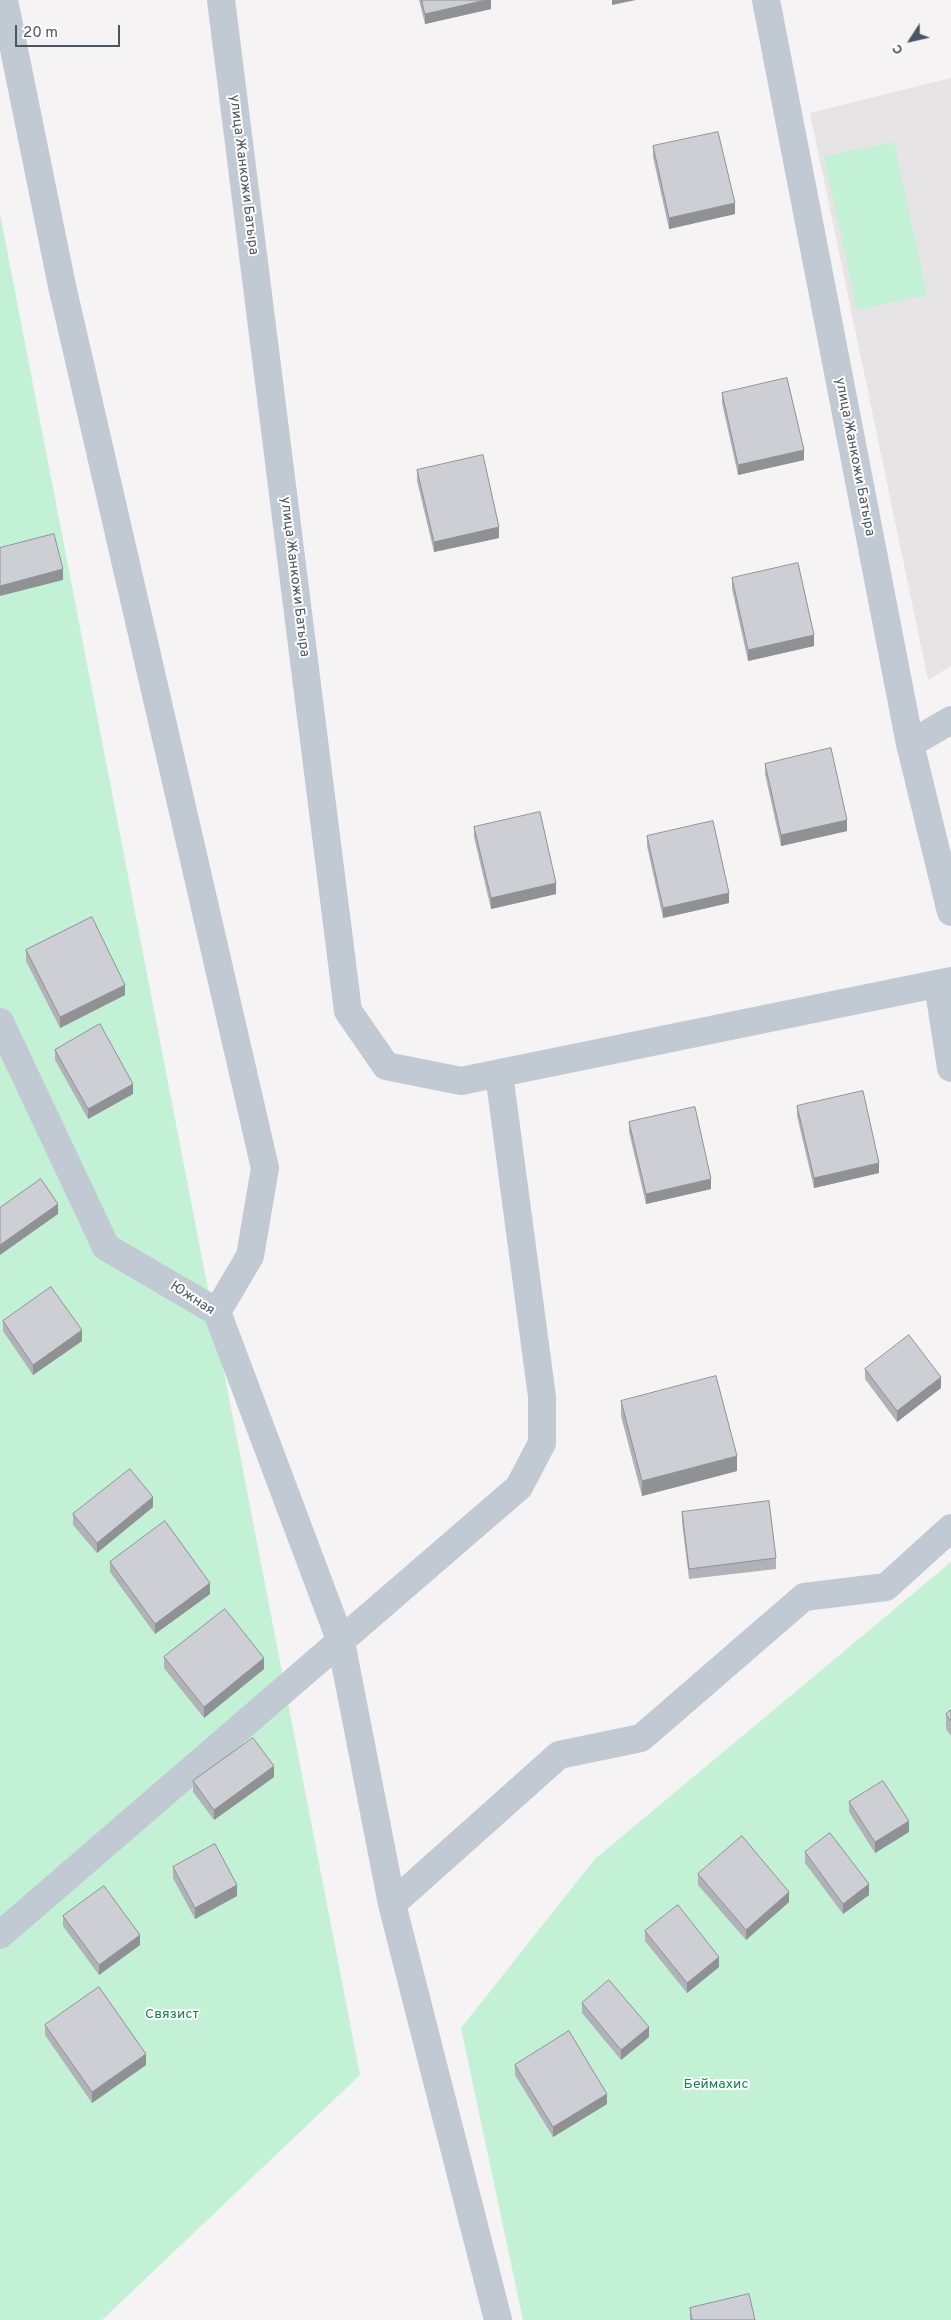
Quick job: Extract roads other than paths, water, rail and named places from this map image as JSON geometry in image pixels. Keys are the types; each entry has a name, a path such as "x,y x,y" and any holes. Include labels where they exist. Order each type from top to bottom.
{"street":[{"path":"4,0 62,286 265,1168 250,1256 217,1312"},
{"name":"улица Жанкожи Батыра","path":"221,0 348,1012 386,1066 461,1081 499,1074"},
{"name":"улица Жанкожи Батыра","path":"766,0 910,744 951,912"},
{"path":"910,744 951,720"},
{"path":"0,1935 519,1487 542,1443 542,1397 499,1074 944,983 951,1068"},
{"name":"Южная","path":"0,1022 106,1247 217,1312 341,1642 392,1904 498,2320"},
{"path":"392,1904 559,1755 641,1738 804,1597 886,1586 951,1528"}],"park label":[{"name":"Связист","path":"172,2015"},
{"name":"Беймахис","path":"716,2085"}]}
